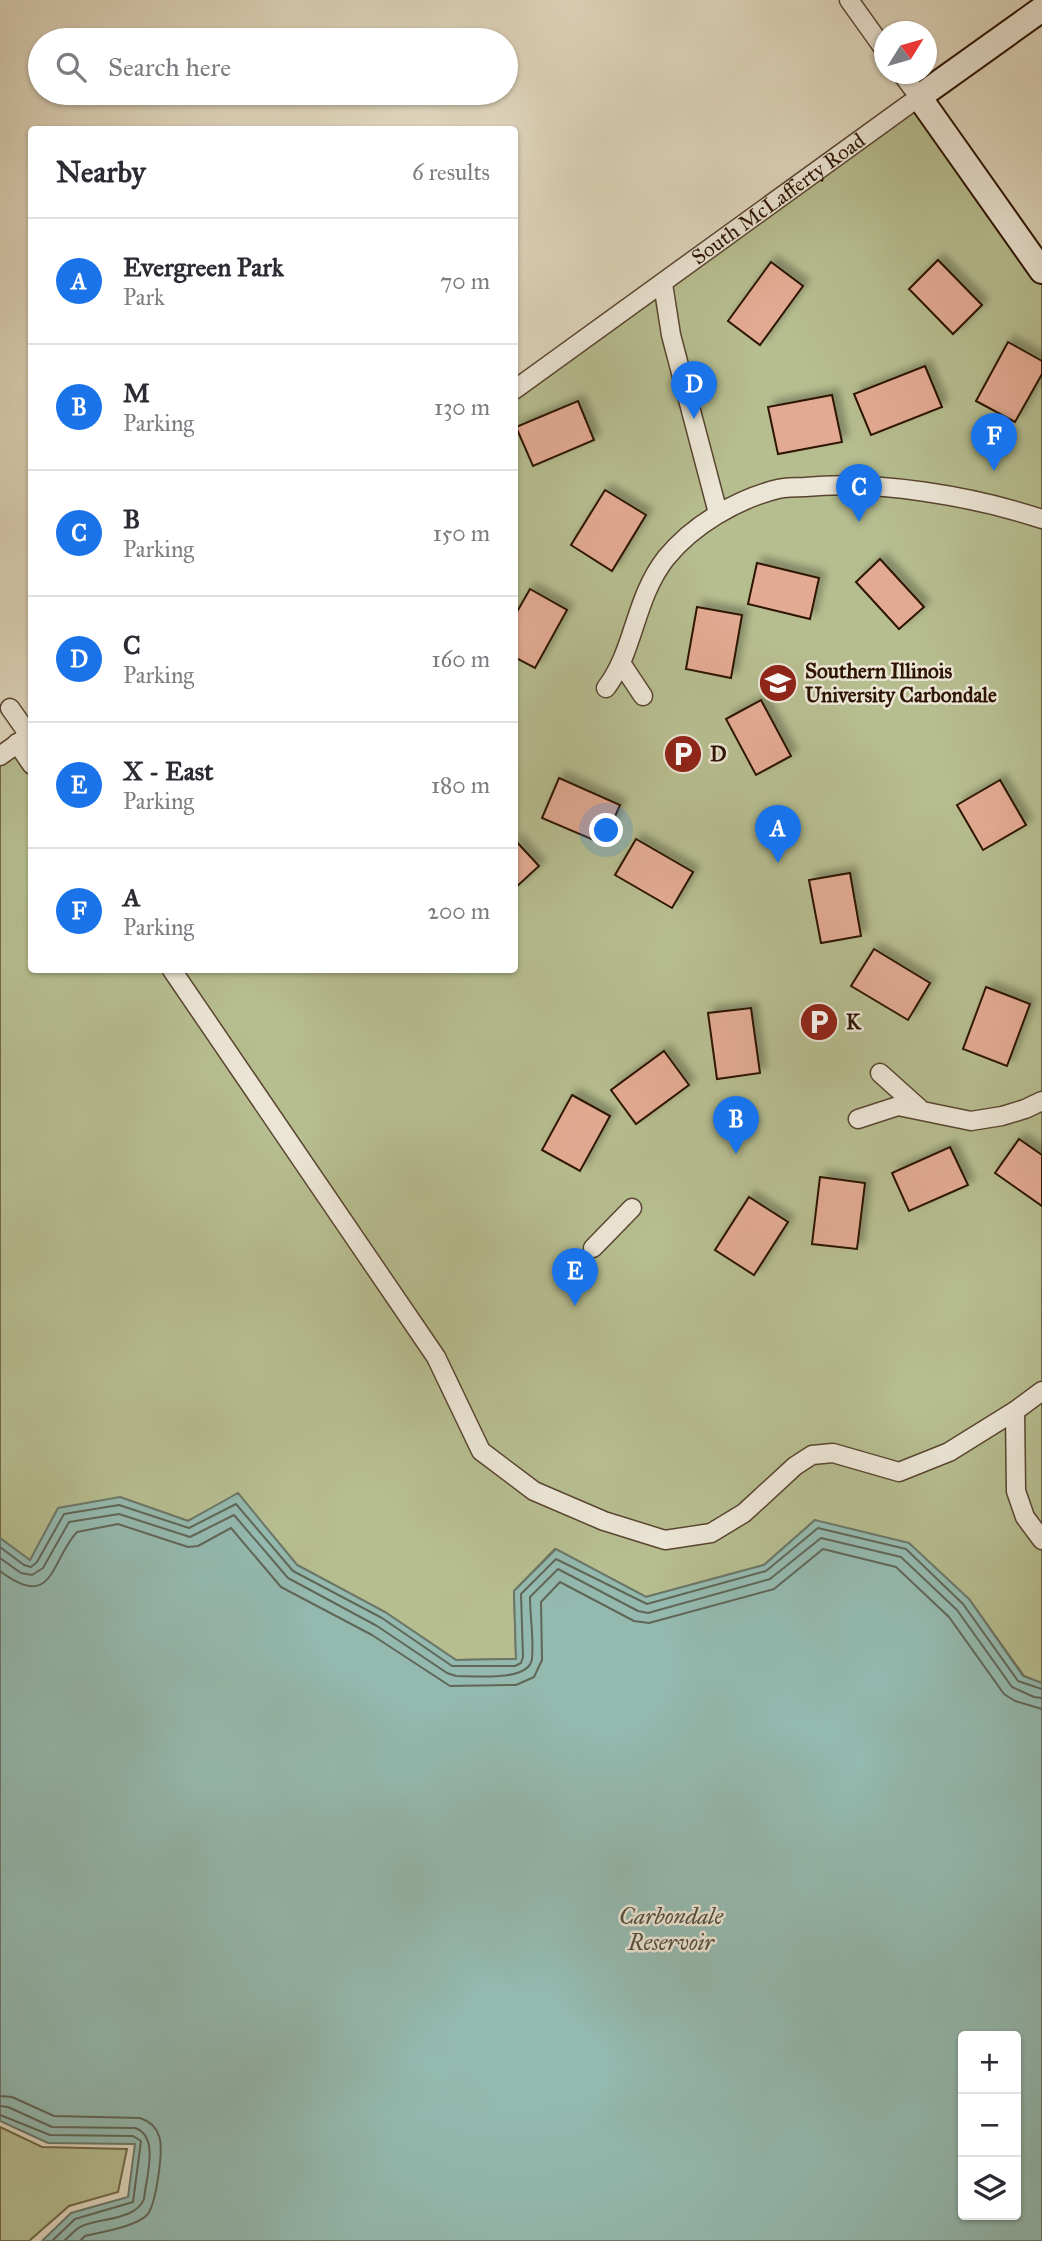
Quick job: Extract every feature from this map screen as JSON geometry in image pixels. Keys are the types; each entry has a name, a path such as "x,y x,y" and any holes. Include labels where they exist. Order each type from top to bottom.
{"street":[{"path":"849,0 874,36"},
{"name":"South McLafferty Road","path":"518,387 1042,9"},
{"path":"909,84 1042,271"},
{"path":"663,284 671,335 718,513"},
{"path":"606,688 621,663 642,598 667,558 685,539 718,513 779,489 817,485 864,485 942,495 1042,519"},
{"path":"621,663 643,696"},
{"path":"0,756 26,737 10,708"},
{"path":"174,973 436,1357 481,1451 534,1491 604,1521 666,1540 711,1533 744,1513 795,1466 812,1455 833,1453 899,1472 949,1452 1042,1391"},
{"path":"880,1073 922,1110"},
{"path":"858,1119 898,1106 971,1121 1013,1113 1042,1101"},
{"path":"593,1248 632,1208"},
{"path":"1015,1411 1016,1491 1024,1517 1042,1540"}],"green space":[{"name":"Southern Illinois University Carbondale","path":"919,97 1042,271 1042,1683 1024,1676 969,1599 815,1520 764,1565 646,1597 555,1549 514,1591 516,1659 456,1660 385,1612 297,1565 238,1494 188,1521 120,1497 30,1561 0,1538 0,756 28,735 28,973 518,973 518,388"},
{"path":"0,2127 42,2147 127,2149 118,2192 69,2206 29,2241 0,2241"}],"water":[{"name":"Carbondale Reservoir","path":"238,1493 297,1565 385,1612 456,1660 516,1659 514,1591 556,1549 646,1597 764,1565 815,1520 909,1543 969,1599 1023,1676 1042,1683 1042,2241 42,2241 71,2213 128,2197 135,2144 48,2143 0,2121 0,1538 30,1560 58,1508 120,1497 188,1521"}],"building":[{"path":"938,260 982,305 953,334 909,289"},
{"path":"771,262 803,286 760,345 728,321"},
{"path":"1008,342 1042,361 1042,374 1015,422 976,401"},
{"path":"925,366 942,407 871,435 854,394"},
{"path":"832,395 842,442 778,454 768,407"},
{"path":"578,401 594,440 533,466 518,426"},
{"path":"605,490 646,515 612,571 571,545"},
{"path":"880,559 924,607 899,629 856,582"},
{"path":"757,563 819,578 810,619 748,604"},
{"path":"530,589 567,610 535,668 518,659 518,610"},
{"path":"697,607 742,615 731,678 686,669"},
{"path":"761,700 791,756 756,775 726,719"},
{"path":"559,778 620,805 603,844 542,818"},
{"path":"1000,780 1026,825 983,850 957,805"},
{"path":"636,839 693,872 672,908 615,875"},
{"path":"518,843 539,866 518,885"},
{"path":"850,873 861,936 821,943 809,880"},
{"path":"874,949 930,983 908,1020 851,986"},
{"path":"986,987 1030,1004 1007,1066 963,1049"},
{"path":"751,1008 760,1073 717,1079 708,1013"},
{"path":"664,1051 689,1085 636,1124 611,1090"},
{"path":"572,1095 610,1116 580,1171 542,1150"},
{"path":"1019,1139 1042,1155 1042,1206 995,1173"},
{"path":"950,1147 968,1185 909,1211 892,1173"},
{"path":"820,1177 865,1183 857,1249 812,1244"},
{"path":"749,1197 788,1222 754,1275 715,1250"}],"place":[{"name":"C","path":"694,419"},
{"name":"A","path":"994,471"},
{"name":"B","path":"859,522"},
{"name":"Southern Illinois University Carbondale","path":"778,683"},
{"name":"D","path":"683,754"},
{"name":"Evergreen Park","path":"778,863"},
{"name":"K","path":"819,1022"},
{"name":"M","path":"736,1154"},
{"name":"X - East","path":"575,1306"}]}
